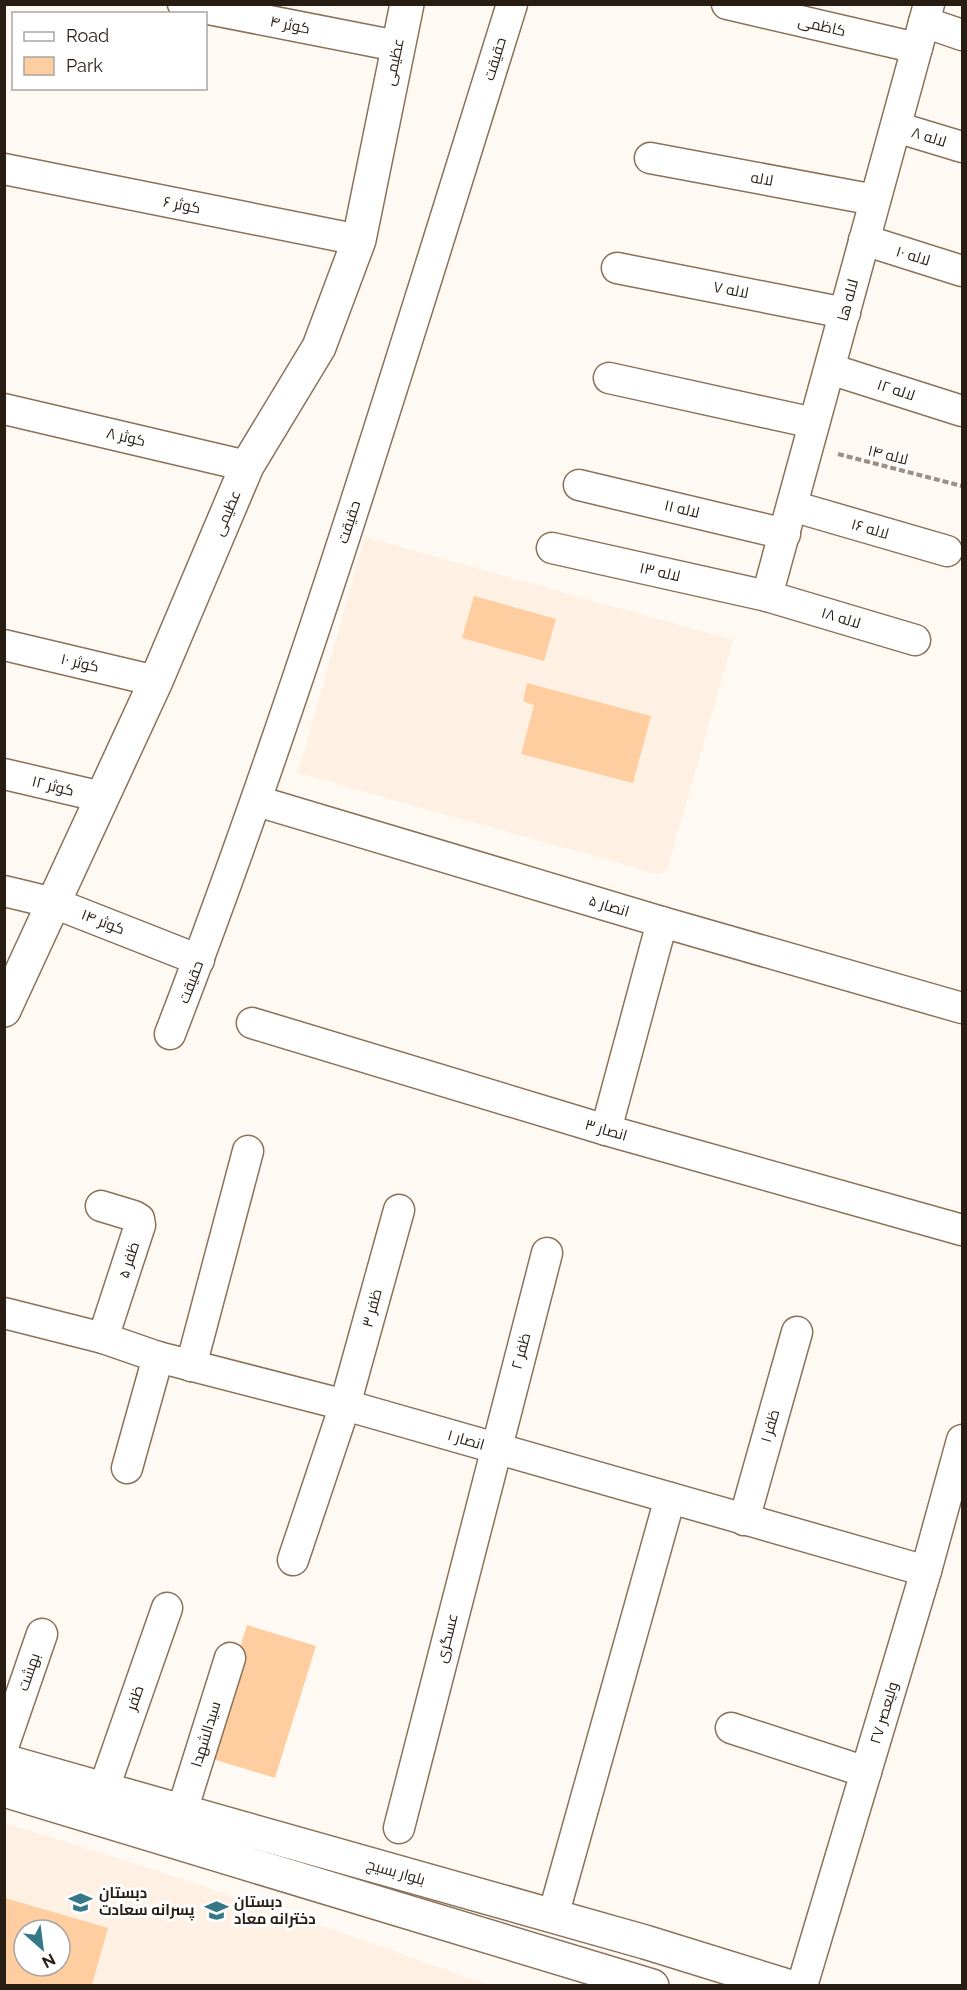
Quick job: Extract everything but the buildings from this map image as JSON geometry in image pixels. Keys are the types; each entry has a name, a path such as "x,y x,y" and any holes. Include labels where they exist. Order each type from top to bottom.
{"street":[{"name":"کوثر ۴","path":"183,4 397,46"},
{"name":"عظیمی","path":"4,1010 156,681 247,466 319,347 358,240 407,4"},
{"name":"حقیقت","path":"170,1034 257,801 365,475 512,4"},
{"name":"کاظمی","path":"727,4 923,25"},
{"path":"923,25 963,35"},
{"name":"لاله ها","path":"767,596 923,25"},
{"name":"لاله ۸","path":"896,127 963,147"},
{"name":"لاله","path":"650,158 875,200"},
{"name":"کوثر ۶","path":"4,169 358,240"},
{"name":"لاله ۱۰","path":"864,240 963,271"},
{"name":"لاله ۷","path":"617,268 845,313"},
{"name":"لاله ۱۲","path":"830,369 963,411"},
{"path":"609,378 811,435"},
{"name":"کوثر ۸","path":"4,409 247,466"},
{"name":"لاله ۱۱","path":"579,485 788,520"},
{"name":"لاله ۱۶","path":"788,520 947,551"},
{"name":"لاله ۱۳","path":"552,548 767,596"},
{"name":"لاله ۱۸","path":"767,596 915,640"},
{"name":"کوثر ۱۰","path":"4,645 156,681"},
{"name":"کوثر ۱۲","path":"4,774 102,798"},
{"name":"انصار ۵","path":"257,801 662,922 963,1008"},
{"name":"کوثر ۱۴","path":"4,891 54,903 199,960"},
{"path":"606,1130 662,922"},
{"name":"انصار ۳","path":"252,1023 606,1130 963,1230"},
{"path":"191,1366 248,1151"},
{"name":"ظفر ۵","path":"101,1206 134,1216 140,1225 103,1338"},
{"name":"ظفر ۳","path":"292,1560 345,1405 399,1210"},
{"name":"ظفر ۲","path":"496,1449 547,1253"},
{"name":"انصار ۱","path":"4,1313 103,1338 191,1366 345,1405 926,1571"},
{"name":"ظفر ۱","path":"744,1520 797,1332"},
{"path":"127,1468 158,1357"},
{"name":"ولیعصر ۲۷","path":"802,1986 962,1444"},
{"name":"عسگری","path":"399,1828 496,1449"},
{"path":"553,1916 670,1498"},
{"name":"ظفر","path":"104,1788 167,1608"},
{"name":"بهشت","path":"4,1744 42,1634"},
{"name":"سیدالشهدا","path":"182,1811 230,1658"},
{"path":"731,1728 866,1772"},
{"name":"بلوار بسیج","path":"4,1761 645,1942 787,1986"},
{"path":"4,1790 652,1986"}],"path":[{"name":"لاله ۱۴","path":"811,435 963,486"}],"shaded area":[{"path":"365,537 733,640 667,870 658,874 298,773"},
{"path":"4,1823 167,1874 487,1985 5,1985"}],"green space":[{"path":"474,596 556,619 544,661 462,638"},
{"path":"527,683 651,716 633,783 521,754 534,705 523,701"},
{"path":"247,1625 316,1646 275,1778 206,1757"},
{"path":"5,1898 108,1928 92,1985 5,1985"}],"place":[{"name":"دبستان پسرانه سعادت","path":"81,1902"},
{"name":"دبستان دخترانه معاد","path":"216,1911"}]}
